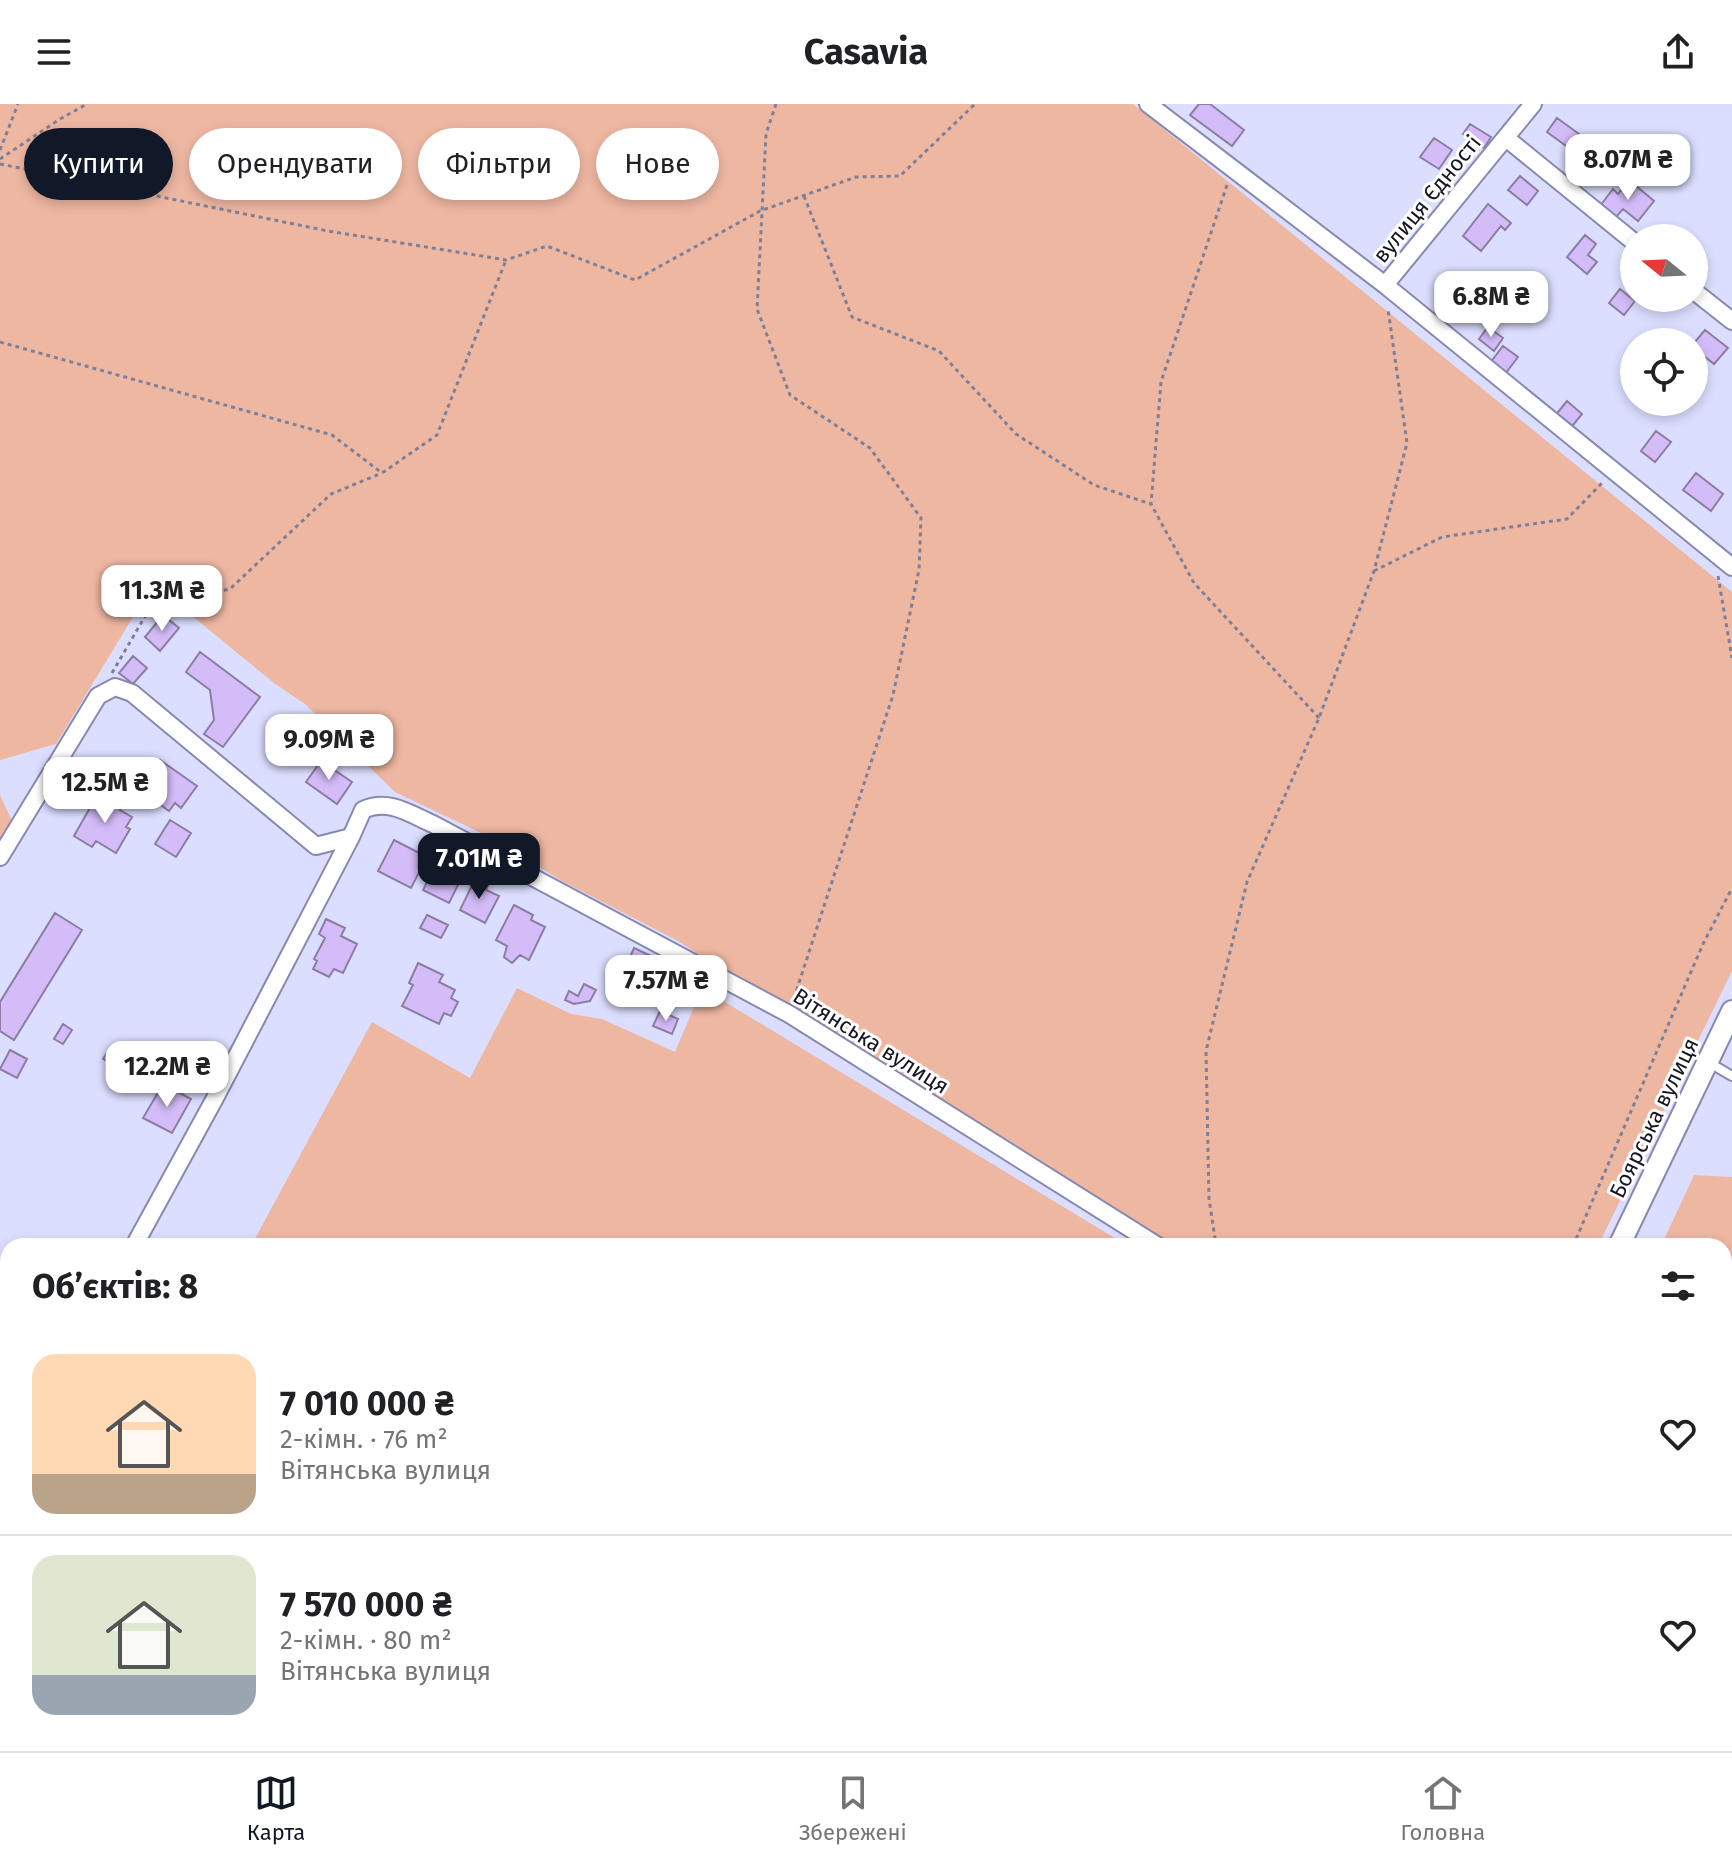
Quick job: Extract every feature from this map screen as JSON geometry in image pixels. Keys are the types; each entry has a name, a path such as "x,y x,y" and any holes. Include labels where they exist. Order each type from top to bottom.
{"street":[{"path":"1148,104 1385,285 1732,567"},
{"name":"вулиця Єдності","path":"1385,285 1533,104"},
{"path":"1506,138 1620,231"},
{"path":"1708,302 1732,321"},
{"path":"0,857 98,696 115,687 132,693 316,846 351,837"},
{"name":"Вітянська вулиця","path":"138,1238 214,1100 363,810 374,805 389,805 433,824 789,1014 1145,1238"},
{"name":"Боярська вулиця","path":"1623,1238 1732,1011"}],"lane":[{"path":"1707,1061 1732,1076"}],"path":[{"path":"0,150 18,104"},
{"path":"0,162 60,119 87,104"},
{"path":"776,104 766,134 757,309 790,395 870,448 921,518 919,570 893,695 789,1014"},
{"path":"0,162 328,231 506,260 547,246 635,280 760,211 856,177 900,176 975,104"},
{"path":"1233,169 1161,382 1151,504 1194,583 1319,718"},
{"path":"804,196 852,317 939,351 1016,434 1094,485 1151,504"},
{"path":"98,696 151,606 230,589 331,494 382,473 437,435 506,260"},
{"path":"1215,1238 1209,1199 1206,1051 1247,882 1319,718 1374,571 1407,443 1385,285"},
{"path":"0,342 332,435 382,473"},
{"path":"1374,571 1442,537 1567,519 1614,471"},
{"path":"1714,553 1732,658"},
{"path":"1576,1238 1703,944 1732,888"}],"shaded area":[{"path":"0,104 1133,104 1732,592 1732,971 1602,1238 1138,1238 678,941 560,880 500,842 395,792 305,704 274,683 153,584 56,744 0,760"},
{"path":"0,795 12,821 0,842"},
{"path":"517,988 571,1014 602,1019 675,1052 702,988 1115,1238 255,1238 372,1022 470,1078"},
{"path":"1694,1175 1732,1177 1732,1238 1665,1238"}],"building":[{"path":"1199,104 1210,104 1244,130 1232,146 1190,115"},
{"path":"1557,118 1579,134 1569,148 1547,132"},
{"path":"1470,124 1491,137 1484,148 1463,134"},
{"path":"1434,138 1452,150 1439,169 1420,157"},
{"path":"1520,176 1538,191 1527,205 1508,190"},
{"path":"1629,180 1654,201 1638,221 1623,209 1615,218 1600,206 1613,189 1618,194"},
{"path":"1488,204 1511,223 1505,230 1501,226 1481,251 1463,236"},
{"path":"1585,235 1596,244 1588,255 1597,262 1587,274 1567,257"},
{"path":"1620,289 1620,312 1609,303"},
{"path":"1488,327 1503,338 1494,351 1479,339"},
{"path":"1708,332 1728,348 1714,364 1708,359"},
{"path":"1503,346 1518,357 1505,374 1490,363"},
{"path":"1567,401 1582,414 1569,430 1554,417"},
{"path":"1656,431 1671,442 1655,462 1641,451"},
{"path":"1696,473 1723,494 1711,511 1683,490"},
{"path":"163,615 179,628 160,651 145,637"},
{"path":"200,652 260,697 223,747 204,734 214,720 210,690 186,672"},
{"path":"133,656 147,668 133,684 119,673"},
{"path":"160,760 197,786 181,808 175,803 169,811 147,795 152,787 145,781"},
{"path":"321,761 352,782 337,804 306,782"},
{"path":"111,797 123,804 120,810 132,817 126,827 130,829 116,853 96,841 92,847 74,836 92,804 96,806 100,798 107,803"},
{"path":"170,820 191,833 176,857 155,844"},
{"path":"394,840 427,857 411,888 378,871"},
{"path":"440,857 453,864 449,870 462,877 449,903 423,890"},
{"path":"476,877 489,883 486,890 499,896 485,923 460,910"},
{"path":"514,905 533,915 531,920 545,927 529,960 520,955 512,963 504,957 507,946 496,940"},
{"path":"55,913 82,930 14,1040 0,1031 0,1002"},
{"path":"427,915 448,925 441,938 420,928"},
{"path":"326,919 345,928 341,936 357,944 343,973 334,969 329,977 313,969 317,961 314,959 325,938 319,934"},
{"path":"634,948 651,956 645,968 659,974 649,1005 622,992 634,967 627,964"},
{"path":"418,963 443,975 439,982 455,990 451,998 458,1002 451,1016 444,1013 439,1024 402,1006 413,985 409,983"},
{"path":"584,984 596,990 590,1001 574,1004 565,1000 569,991 578,996"},
{"path":"660,1011 678,1019 672,1034 653,1026"},
{"path":"63,1024 72,1030 63,1044 54,1039"},
{"path":"110,1048 130,1059 123,1070 103,1059"},
{"path":"10,1050 27,1059 17,1078 0,1069"},
{"path":"163,1084 191,1099 172,1133 143,1118"}]}
